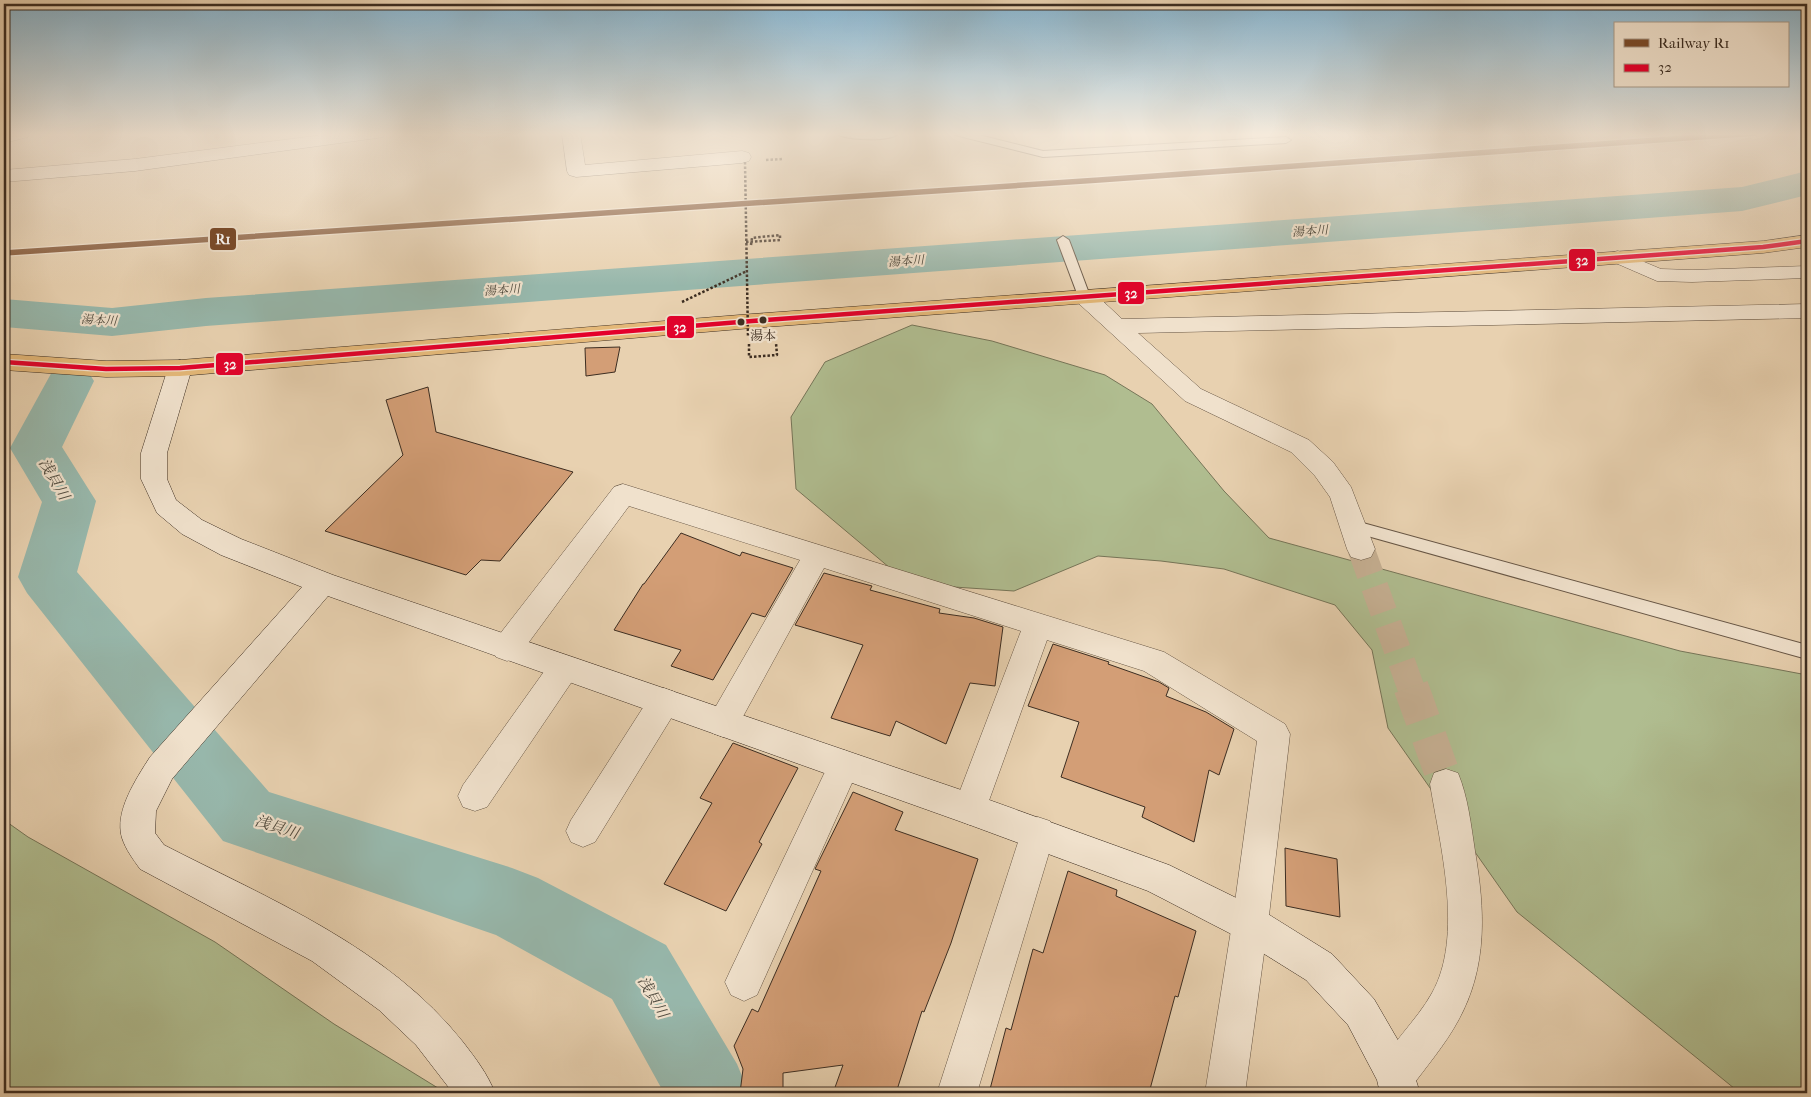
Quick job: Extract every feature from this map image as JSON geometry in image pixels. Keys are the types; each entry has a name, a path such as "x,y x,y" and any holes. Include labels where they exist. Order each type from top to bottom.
{"main road":[{"path":"4,362 106,369 180,368 752,321 1764,247 1807,241"}],"street":[{"path":"1618,257 1657,275 1692,276 1807,272"},
{"path":"1084,296 1193,395 1300,446 1324,469 1342,494 1352,526 1362,548"},
{"path":"1115,326 1807,311"},
{"path":"180,368 154,454 154,479 166,506 192,527 230,548 323,583 970,809 1157,877 1250,924 1319,967 1361,1012 1398,1084"},
{"path":"507,648 623,494 1153,661 1274,734 1226,1093"},
{"path":"723,723 816,555"},
{"path":"323,583 161,768 147,790 139,814 138,837 152,857 325,948 377,986 430,1031 470,1083 475,1093"},
{"path":"970,809 1038,625"},
{"path":"476,796 564,668"},
{"path":"583,831 664,702"},
{"path":"744,982 844,765"},
{"path":"1398,1084 1446,1006 1463,962 1467,914 1446,784"},
{"path":"957,1093 1038,833"}],"lane":[{"path":"1063,240 1084,296"},
{"path":"1352,526 1807,652"}],"path":[{"path":"745,184 749,357 776,355 776,340"},
{"path":"746,242 780,240 780,236 752,238 752,245"},
{"path":"679,304 747,271"}],"green space":[{"path":"912,325 992,341 1105,375 1152,404 1224,491 1269,538 1680,651 1807,675 1807,1093 1740,1093 1517,912 1388,728 1372,650 1335,605 1224,569 1098,556 1014,591 909,584 796,489 791,417 825,362"},
{"path":"4,820 28,837 215,942 334,1024 446,1093 4,1093"}],"building":[{"path":"620,347 615,372 586,376 585,348"},
{"path":"428,387 436,432 573,472 500,561 481,560 466,575 325,531 403,455 386,400"},
{"path":"681,533 740,556 742,552 793,568 765,617 752,613 713,680 671,666 681,650 614,630 643,584"},
{"path":"824,573 872,586 870,590 940,609 939,613 974,618 1003,627 995,686 970,683 946,744 896,721 890,736 831,718 863,645 795,625"},
{"path":"1053,644 1109,662 1108,664 1159,682 1169,688 1166,696 1206,712 1234,729 1219,775 1209,770 1194,842 1142,817 1145,807 1061,777 1079,722 1028,706"},
{"path":"733,743 798,768 759,842 762,844 726,911 664,884 712,803 700,798"},
{"path":"853,792 903,812 895,830 978,859 951,943 924,1012 922,1011 896,1093 833,1093 843,1065 783,1073 783,1093 740,1093 743,1069 734,1046 752,1009 758,1012 821,871 815,869"},
{"path":"1285,848 1337,859 1340,917 1286,906"},
{"path":"1068,871 1117,890 1116,896 1196,931 1178,997 1175,996 1149,1093 989,1093 1006,1028 1011,1030 1033,949 1043,953"}],"waterway":[{"name":"湯本川","path":"4,313 112,322 206,312 1742,199 1802,184"},
{"name":"浅貝川","path":"70,381 36,448 69,501 47,577 247,818 512,904 639,972 708,1093"}],"tunnel":[{"path":"1361,549 1411,688"},
{"path":"1411,687 1446,784"}],"rail line":[{"name":"R1","path":"4,253 1038,184"}],"transit line":[{"name":"32","path":"4,362 106,369 180,368 752,321 1763,247 1807,241"}],"place":[{"name":"湯本","path":"763,320"}]}
